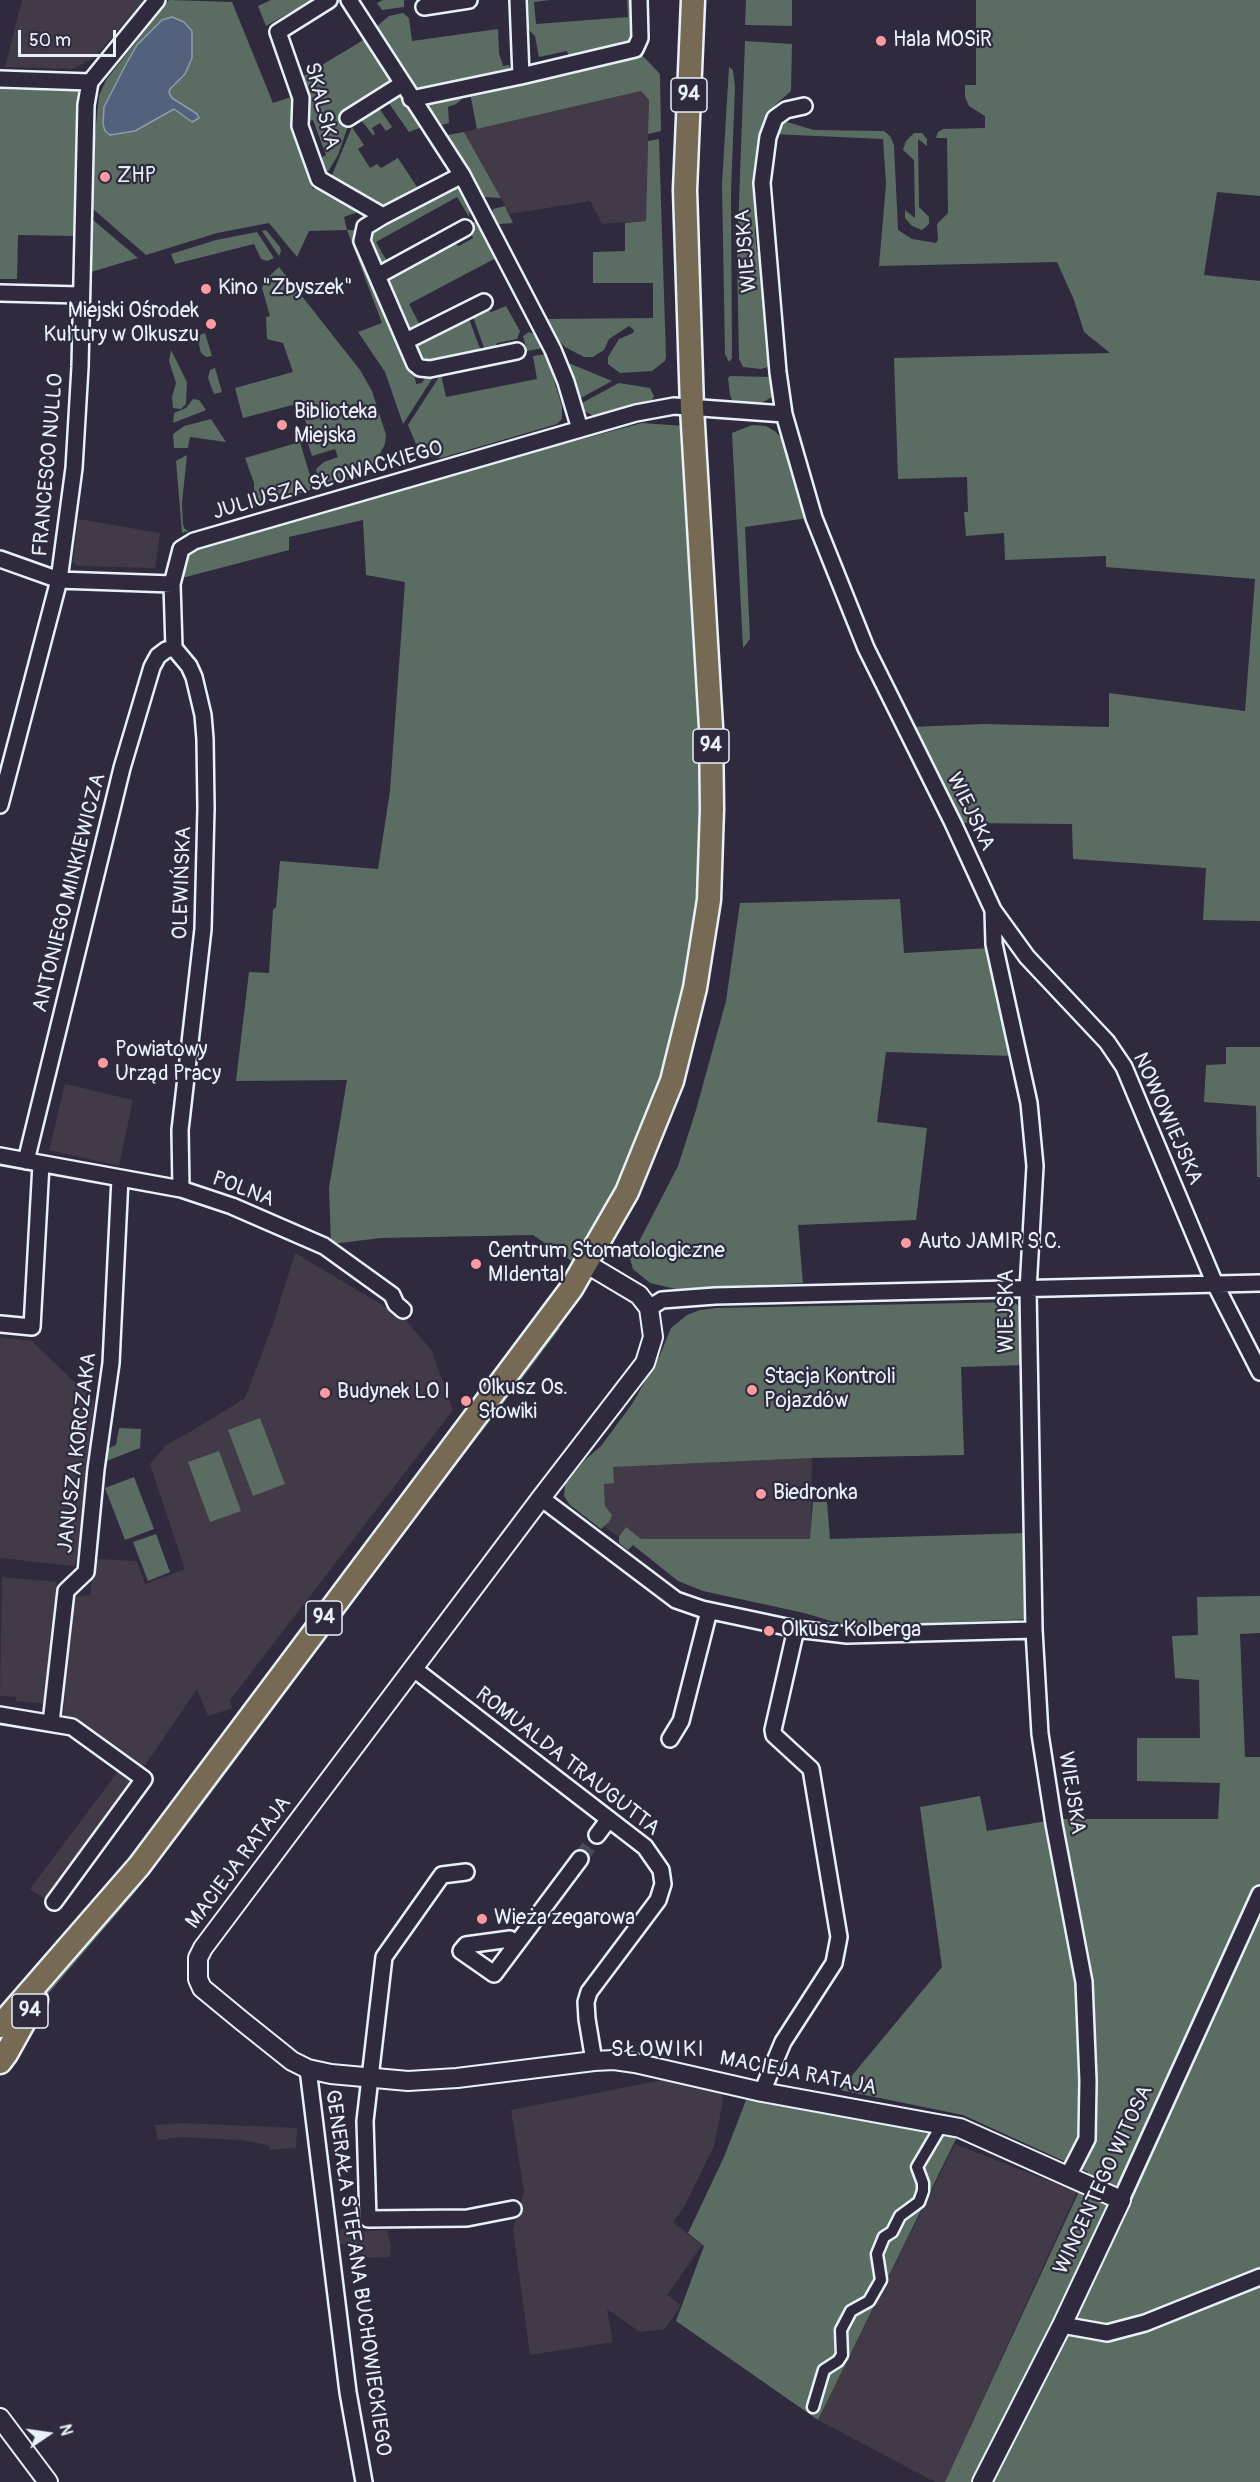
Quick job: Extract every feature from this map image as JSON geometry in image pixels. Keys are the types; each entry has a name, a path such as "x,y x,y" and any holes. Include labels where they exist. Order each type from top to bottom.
{"main road":[{"name":"94","path":"0,2026 146,1857 516,1363 587,1264 627,1192 672,1081 695,988 709,900 712,809 711,727 692,408 685,190 693,0"},
{"name":"94","path":"0,2062 53,1967"}],"street":[{"path":"0,79 90,82 157,0"},
{"name":"SKALSKA","path":"329,0 278,32 301,98 300,126 319,179 382,216"},
{"path":"349,0 462,175 553,350 566,382 580,429"},
{"path":"424,6 469,0"},
{"path":"518,0 521,76"},
{"path":"411,99 635,49 640,38 639,0"},
{"name":"FRANCESCO NULLO","path":"0,805 59,580 74,468 80,367 86,105 90,82"},
{"path":"348,118 402,84"},
{"name":"WIEJSKA","path":"804,106 786,110 775,118 768,136 762,183 778,372 784,414 814,518 866,648 953,823 993,910 994,944 1029,1103 1035,1166 1028,1290 1034,1630 1040,1734 1054,1824 1084,1982 1088,2081 1087,2139 1068,2176"},
{"path":"462,175 365,227 362,232 362,241 415,364 420,368 430,369 517,351"},
{"path":"377,276 465,228"},
{"path":"0,293 80,295"},
{"path":"406,341 484,302"},
{"name":"JULIUSZA SŁOWACKIEGO","path":"172,584 181,549 194,541 636,413 674,406 716,411 784,414"},
{"path":"0,559 59,580 172,584 174,648"},
{"name":"ANTONIEGO MINKIEWICZA","path":"34,1162 122,768 152,667 158,656 174,648"},
{"name":"OLEWIŃSKA","path":"174,648 189,666 203,715 206,808 203,929 180,1130 181,1189"},
{"name":"NOWOWIEJSKA","path":"993,910 1027,957 1107,1042 1124,1067 1215,1284 1260,1372"},
{"name":"POLNA","path":"0,1156 181,1189 232,1206 324,1246 392,1295 396,1304 404,1310"},
{"path":"0,1324 32,1327 34,1162"},
{"name":"JANUSZA KORCZAKA","path":"51,1723 66,1591 86,1572 96,1469 111,1363 120,1178"},
{"path":"587,1264 639,1295 649,1308 662,1300 715,1296 1260,1283"},
{"name":"MACIEJA RATAJA","path":"649,1308 653,1337 645,1363 203,1948 196,1969 202,1988 284,2055 308,2069 408,2081 457,2078 594,2061 614,2060 635,2063 762,2092 960,2128 1121,2200"},
{"path":"541,1498 676,1600 709,1611 796,1629 847,1635 1034,1630"},
{"path":"670,1738 681,1720 709,1611"},
{"path":"762,2092 783,2042 834,1963 839,1937 811,1769 774,1735 773,1730 796,1629"},
{"name":"ROMUALDA TRAUGUTTA","path":"414,1669 650,1852 661,1870 663,1884 658,1900 589,1992 586,2002 587,2019 594,2061"},
{"path":"0,1715 72,1727 144,1779 54,1902"},
{"path":"597,1835 609,1819"},
{"path":"516,1944 579,1859"},
{"path":"466,1872 442,1875 384,1957 365,2121 368,2219 467,2218 513,2209"},
{"name":"WINCENTEGO WITOSA","path":"982,2482 1062,2325 1260,1894"},
{"name":"GENERAŁA STEFANA BUCHOWIECKIEGO","path":"308,2069 348,2392 364,2482"},
{"path":"813,2407 824,2370 838,2361 842,2355 841,2330 851,2311 869,2301 881,2280 877,2254 884,2237 892,2232 900,2216 919,2202 923,2183 917,2167 940,2128"},
{"path":"1062,2325 1107,2333 1145,2323 1260,2277"},
{"path":"0,2418 48,2482"}],"shaded area":[{"path":"22,0 144,0 95,57 73,69 5,67"},
{"path":"641,91 649,100 646,221 602,224 590,201 510,214 464,132"},
{"path":"78,519 160,533 155,568 77,566 73,561"},
{"path":"65,1084 133,1100 119,1166 49,1150"},
{"path":"295,1253 404,1318 432,1351 453,1410 230,1700 232,1708 208,1716 197,1689 133,1783 47,1900 30,1889 128,1758 79,1721 63,1717 73,1597 90,1595 95,1559 137,1561 145,1584 185,1569 150,1464 166,1445 245,1398 273,1324"},
{"path":"0,1337 32,1341 94,1401 77,1560 73,1566 0,1558"},
{"path":"812,1458 811,1539 632,1545 604,1527 609,1522 605,1506 604,1483 613,1467"},
{"path":"2,1577 57,1582 46,1704 16,1701 16,1697 0,1696"},
{"path":"672,2078 721,2088 723,2101 714,2146 684,2207 673,2222 702,2245 667,2295 681,2305 665,2329 640,2332 607,2309 613,2342 530,2355 513,2229 524,2192 511,2110"},
{"path":"181,2123 297,2128 296,2148 270,2150 268,2145 241,2140 182,2137 158,2140 155,2125"},
{"path":"955,2144 1077,2192 945,2482 935,2482 818,2420"},
{"path":"352,2228 353,2232 387,2230 391,2245 390,2257 353,2258 350,2245 339,2244 340,2229"}],"green space":[{"path":"169,0 232,2 273,103 294,96 292,128 313,189 324,186 363,210 344,217 347,230 309,231 297,257 269,223 217,233 146,255 93,209 94,145 99,96 106,80"},
{"path":"271,0 312,0 266,26 258,6"},
{"path":"383,0 404,0 404,7 382,10 377,3"},
{"path":"528,0 550,0 534,2 536,24 628,17 627,0 635,0 634,41 626,45 569,57 567,51 539,57 535,36 529,30"},
{"path":"746,0 792,0 792,26 745,25"},
{"path":"976,0 1260,0 1260,196 1217,192 1204,275 1260,281 1260,921 1203,920 1206,868 1073,859 1072,824 961,823 910,727 984,724 1109,727 1109,693 1245,711 1255,579 1106,567 1106,556 1005,560 1004,533 966,536 964,512 968,512 967,477 898,479 894,358 1110,353 1084,332 1074,300 1057,262 879,266 886,184 883,139 773,134 780,123 787,122 814,130 884,131 890,136 894,145 898,230 912,239 936,243 938,240 937,224 948,213 947,138 936,138 938,132 943,129 985,128 985,116 969,106 965,97 965,85 976,85"},
{"path":"403,13 409,18 412,41 498,29 499,53 503,66 509,65 510,68 484,77 423,91 417,90 376,27 389,16"},
{"path":"365,39 391,80 389,85 349,123 338,155 326,175 319,159 326,155 313,120 304,121 302,77"},
{"path":"745,41 792,44 791,91 775,105 768,116 755,196 755,234 757,252 763,259 771,366 761,369 743,367 739,359 737,255"},
{"path":"641,54 660,74 661,131 648,134 649,100 641,91 477,129 470,93"},
{"path":"729,67 733,70 735,88 731,192 732,358 729,362 725,354 722,184"},
{"path":"0,89 79,91 75,236 18,235 17,279 0,279"},
{"path":"460,94 462,99 448,107 449,123 442,125 429,108 429,103"},
{"path":"395,96 401,96 422,127 409,132 388,102"},
{"path":"379,108 392,127 386,131 380,123 372,128 375,134 373,135 361,117"},
{"path":"352,127 364,145 358,149 370,168 377,164 381,168 398,158 417,187 427,182 428,187 387,208 377,206 330,180"},
{"path":"464,132 501,198 483,197 447,137"},
{"path":"914,133 922,133 927,139 927,146 918,139 919,207 929,217 929,224 922,230 912,226 905,218 905,210 915,218 914,160 903,150 906,141"},
{"path":"659,139 666,357 665,361 652,371 620,373 608,364 608,357 619,339 633,333 634,330 629,326 609,339 604,350 593,357 584,357 565,347 556,337 546,319 653,318 653,283 593,283 593,252 625,251 625,223 646,221 648,141"},
{"path":"455,186 459,188 470,209 469,217 457,197 376,242 388,263 380,267 367,233 369,229"},
{"path":"505,206 513,223 499,224 530,287 492,217 493,209"},
{"path":"93,220 138,258 91,272"},
{"path":"476,221 496,258 409,304 421,327 408,333 385,282 387,277 450,241 459,246 473,238 467,226"},
{"path":"266,230 280,247 279,256 262,231"},
{"path":"347,230 355,230 358,233 413,367 416,384 422,383 427,374 436,373 403,424 385,372 358,332 382,323"},
{"path":"257,232 274,258 267,261 261,259 254,244 175,264 171,254 216,240"},
{"path":"279,267 360,370 372,391 386,435 385,444 372,469 363,476 321,487 316,469 324,462 338,457 335,449 312,456 307,440 311,439 300,403 243,418 235,388 293,372 283,343 267,339 266,317 270,316 262,288 265,280"},
{"path":"506,306 520,331 517,339 497,343 492,351 486,353 472,314 485,308 491,312"},
{"path":"468,316 482,354 428,366 415,354 415,344"},
{"path":"529,332 536,335 543,348 527,351 523,336"},
{"path":"205,333 212,356 206,357 201,353 197,336"},
{"path":"171,350 187,382 186,404 181,409 173,408 172,397 176,383 169,361"},
{"path":"546,354 562,406 562,419 557,424 441,458 427,456 418,449 408,425 441,374 446,397 537,379 533,356"},
{"path":"567,364 571,364 612,381 579,399"},
{"path":"215,368 222,392 214,394 208,378 210,370"},
{"path":"730,376 771,377 772,397 752,408 742,406 732,400 730,395 728,378"},
{"path":"619,383 650,388 654,396 652,400 596,417 584,411 580,404"},
{"path":"193,399 199,400 206,410 173,423 174,413 186,408"},
{"path":"211,419 226,442 190,437 188,448 174,448 173,434 184,426"},
{"path":"642,423 685,426 706,806 690,986 661,1091 621,1183 573,1262 533,1235 381,1238 331,1244 329,1188 347,1080 236,1081 249,972 269,973 273,910 276,907 280,861 378,869 390,791 405,582 366,575 363,520 289,537 289,550 182,578 185,553 415,484"},
{"path":"752,425 766,426 776,432 787,445 808,518 745,527 750,639 743,648 732,433"},
{"path":"300,442 314,489 254,507 254,483 245,458"},
{"path":"187,455 182,503 183,525 189,531 182,533 176,461"},
{"path":"900,899 904,953 990,948 1012,1056 886,1052 877,1122 927,1128 916,1220 798,1225 803,1283 676,1289 650,1283 633,1269 630,1259 678,1166 696,1110 726,1001 740,903"},
{"path":"1226,1047 1260,1047 1260,1177 1257,1177 1256,1106 1204,1102 1206,1065 1226,1064"},
{"path":"1014,1302 1022,1309 1025,1365 961,1367 964,1455 812,1458 613,1467 614,1483 604,1484 605,1506 612,1515 609,1522 601,1529 570,1505 564,1496 565,1485 584,1461 601,1446 632,1404 660,1355 671,1328 687,1315 700,1310 716,1308"},
{"path":"556,1325 560,1328 197,1812 132,1896 42,2001 54,1979"},
{"path":"260,1418 285,1484 253,1496 228,1430"},
{"path":"119,1428 141,1429 140,1448 104,1462 105,1450 116,1445"},
{"path":"219,1451 241,1511 210,1522 188,1462"},
{"path":"134,1477 154,1529 125,1540 105,1488"},
{"path":"813,1502 827,1502 830,1539 1026,1533 1032,1619 848,1626 804,1613 703,1591 678,1581 633,1545 628,1550 619,1543 619,1537 626,1527 641,1539 810,1539"},
{"path":"156,1534 170,1572 148,1581 133,1542"},
{"path":"1260,1596 1260,1633 1240,1634 1245,1757 1260,1757 1260,2482 945,2482 1088,2172 963,2115 840,2090 942,1967 920,1807 980,1796 987,1831 1059,1819 1218,1819 1220,1783 1137,1781 1137,1738 1200,1738 1199,1680 1175,1678 1172,1636 1198,1635 1197,1597"},
{"path":"748,2095 958,2135 818,2420 676,2321 704,2246 688,2233 724,2157"}],"water":[{"path":"172,17 184,22 192,31 192,58 185,74 170,89 169,93 172,98 197,114 199,118 192,122 174,109 135,131 110,135 105,131 103,124 104,107 125,66 137,45 162,20"}],"tunnel":[{"path":"580,1859 597,1835"}],"place":[{"name":"Hala MOSiR","path":"881,41"},
{"name":"ZHP","path":"105,177"},
{"name":"Kino \"Zbyszek\"","path":"206,289"},
{"name":"Miejski Ośrodek Kultury w Olkuszu","path":"211,324"},
{"name":"Biblioteka Miejska","path":"282,425"},
{"name":"Powiatowy Urząd Pracy","path":"103,1063"},
{"name":"Auto JAMIR S.C.","path":"906,1243"},
{"name":"Centrum Stomatologiczne MIdental","path":"476,1264"},
{"name":"Stacja Kontroli Pojazdów","path":"752,1390"},
{"name":"Budynek LO I","path":"325,1393"},
{"name":"Olkusz Os. Słowiki","path":"466,1401"},
{"name":"Biedronka","path":"761,1494"},
{"name":"Olkusz Kolberga","path":"769,1631"},
{"name":"Wieża zegarowa","path":"482,1919"}],"district":[{"name":"SŁOWIKI","path":"658,2050"}]}
